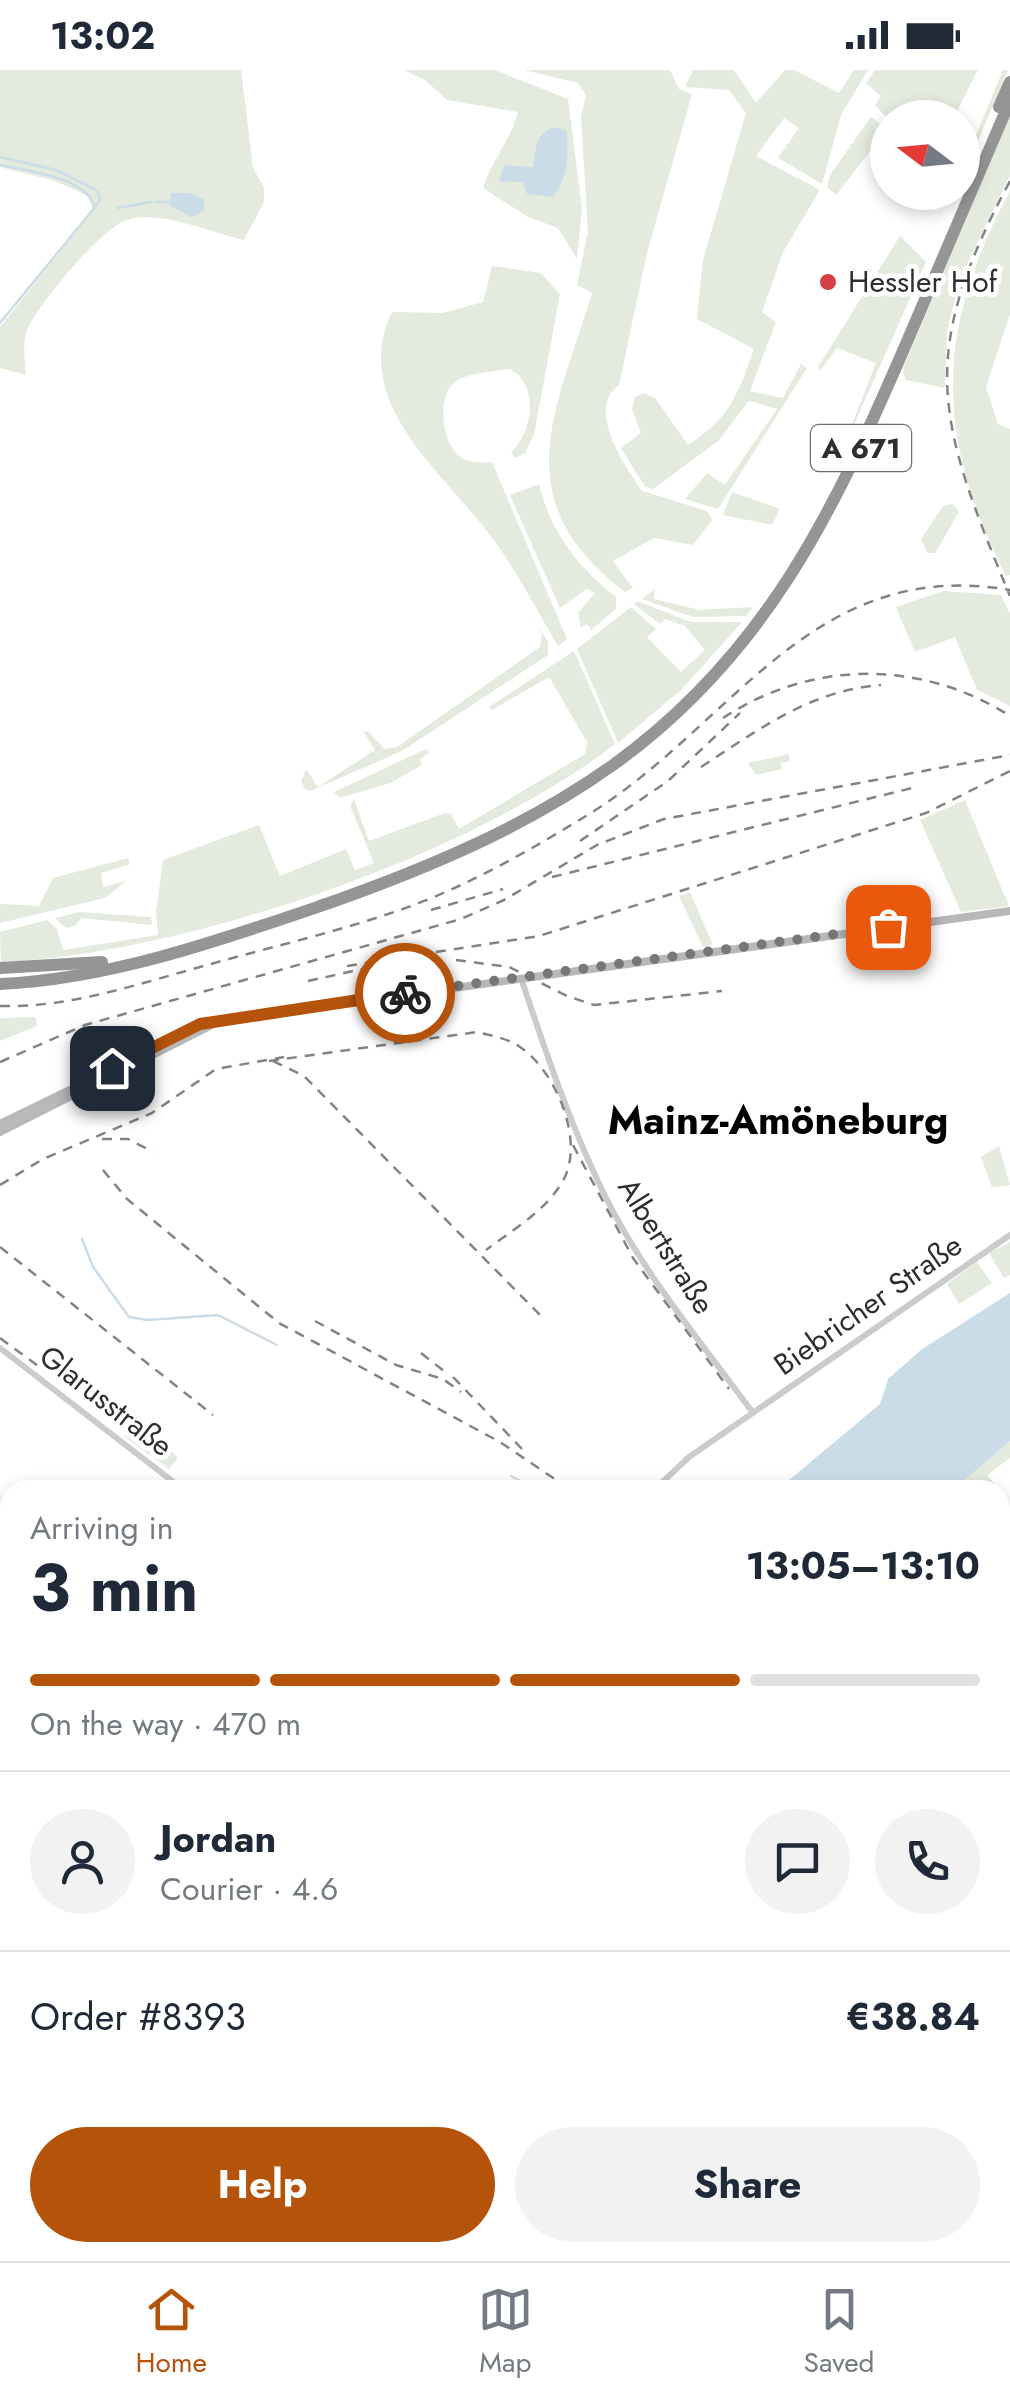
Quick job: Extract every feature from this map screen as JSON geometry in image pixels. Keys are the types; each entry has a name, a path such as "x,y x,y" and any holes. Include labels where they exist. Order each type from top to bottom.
{"highway":[{"name":"A 671","path":"980,151 1010,82"},
{"name":"A 671","path":"0,980 102,966 237,934 385,882 521,822 634,745 727,662 780,597 816,538 864,442 1010,101"},
{"name":"A 671","path":"634,745 722,657 796,558 835,486 954,210"},
{"path":"0,968 102,966"},
{"path":"0,993 46,987 102,966"}],"main road":[{"path":"0,1128 219,1021 1010,911"}],"street":[{"name":"Albertstraße","path":"521,977 577,1134 604,1194 658,1284 753,1413"},
{"name":"Biebricher Straße","path":"664,1480 687,1458 1010,1235"},
{"name":"Glarusstraße","path":"0,1348 171,1480"}],"shaded area":[{"path":"0,70 241,70 253,168 264,188 264,202 244,240 168,219 138,218 113,228 70,270 33,318 25,341 26,375 0,368 0,327 93,210 88,196 55,181 0,167"},
{"path":"404,70 495,70 568,99 582,208 577,259 558,228 528,217 483,188 518,112 447,100 425,80","holes":["567,131 563,182 527,187 504,166 534,167 535,159"]},
{"path":"524,70 670,70 679,89 692,94 647,253 619,385 606,408 612,438 642,491 707,511 712,520 693,545 654,538 613,561 633,588 625,592 587,558 564,523 552,489 549,453 554,417 592,293 577,285 588,231 581,117 586,95 578,83"},
{"path":"693,70 734,70 756,103 785,70 794,70 839,93 854,70 868,70 841,115 822,184 778,158 799,128 784,118 756,156 820,190 783,252 762,312 776,322 750,391 783,398 801,364 807,368 718,509 685,499 707,473 725,485 777,409 749,401 718,441 653,489 645,487 621,448 641,433 632,409 635,397 644,393 655,398 688,445 702,435 731,404 754,349 697,319 703,260 746,113 729,90 685,87"},
{"path":"875,70 978,70 963,100 878,100 881,96 866,83"},
{"path":"1003,70 1008,70 980,137 980,125"},
{"path":"1010,116 1010,175 960,279 947,331 945,388 905,380 903,368 970,210 980,210 980,187"},
{"path":"870,118 870,151 836,195 827,187 830,175"},
{"path":"1010,191 1010,314 986,387 998,424 1010,429 1010,575 1006,576 982,524 966,475 956,428 953,382 957,336 968,290 985,242"},
{"path":"900,236 926,262 835,468 876,363 837,348 820,371 818,367"},
{"path":"492,266 541,273 560,294 534,435 525,453 516,458 511,453 524,433 530,409 526,386 510,369 478,373 456,381 444,403 444,424 450,444 462,458 492,462 567,639 558,646 499,548 407,433 391,405 382,376 382,345 392,312 443,313 483,302"},
{"path":"539,484 567,547 616,597 616,609 591,630 587,624 581,628 578,613 595,593 587,589 560,608 510,495"},
{"path":"732,492 780,509 772,525 723,515"},
{"path":"952,504 959,512 935,553 927,553 921,539 943,506"},
{"path":"655,589 654,599 700,610 753,607 746,616 693,617 642,599"},
{"path":"943,591 1001,595 1010,614 1010,706 977,690 955,637 915,652 896,607"},
{"path":"637,601 691,622 742,622 682,689 618,743 577,649 631,607 656,629 647,637 681,672 705,650 685,626 665,619 660,624 634,604"},
{"path":"532,619 548,641 548,655 402,751 310,791 305,789 301,781 306,769 318,787 375,750 363,731 369,732 384,749 397,747 540,647 542,634"},
{"path":"574,651 615,744 555,785 484,824 322,892 237,919 153,941 1,962 0,932 47,920 57,929 63,950 158,935 156,912 163,860 259,825 280,876 346,849 355,870 374,863 350,806 354,799 369,841 445,813 451,814 459,829 585,754 587,742 549,677 492,710 489,707"},
{"path":"426,749 429,753 420,759 422,765 390,783 340,798 334,792"},
{"path":"789,754 790,761 781,763 782,769 756,775 748,763"},
{"path":"965,800 1009,906 961,912 920,820"},
{"path":"128,858 130,864 101,873 103,887 126,881 105,898 0,923 0,904 39,906 53,878"},
{"path":"690,892 713,945 703,947 679,896"},
{"path":"79,912 150,917 152,921 151,925 81,918 75,926 66,928 55,918"},
{"path":"893,933 901,957 882,959 876,935"},
{"path":"35,1017 37,1026 0,1041 0,1018"},
{"path":"999,1146 1010,1185 992,1187 981,1157"},
{"path":"1010,1242 1010,1275 1004,1278 989,1253"},
{"path":"977,1262 992,1283 959,1304 947,1284"},
{"path":"150,1428 178,1458 169,1469 124,1436"},
{"path":"1010,1441 1010,1458 987,1475 991,1480 965,1480"}],"water":[{"path":"554,127 567,131 567,148 564,175 552,197 527,194 523,182 499,181 504,165 533,167 539,139"},
{"path":"171,193 190,193 204,199 204,211 192,217 170,206"},
{"path":"1010,1293 1010,1441 965,1480 789,1480 880,1404 888,1379 922,1349"}],"waterway":[{"path":"0,157 56,170 98,191 100,201 0,323"},
{"path":"0,165 68,182 80,188 95,207"},
{"path":"118,208 151,202"},
{"path":"156,202 170,202"},
{"path":"82,1239 93,1267 129,1317 148,1320 218,1315 277,1345"},
{"path":"511,1476 519,1480"}],"railway":[{"path":"1010,181 960,295 949,343 947,388 953,433 966,482 1010,596"},
{"path":"0,1006 51,1003 126,988 359,923 434,897 501,865 586,816 638,779 778,657 827,623 880,598 940,586 1010,590"},
{"path":"723,718 792,685 866,674 940,684 976,697 1010,716"},
{"path":"701,767 808,703 856,688 881,685"},
{"path":"580,841 668,781 740,713"},
{"path":"0,1062 85,1025 461,919 504,900 597,845 664,819 1010,755"},
{"path":"347,966 539,936 926,813 1010,771"},
{"path":"552,877 916,787"},
{"path":"431,910 503,889"},
{"path":"456,960 509,967 594,1005 722,991"},
{"path":"308,981 362,969"},
{"path":"269,1061 477,1032 510,1041 533,1058 546,1073 564,1110 571,1150 568,1168 546,1203 486,1250"},
{"path":"0,1185 43,1159 152,1113 216,1069 284,1057"},
{"path":"273,1061 304,1076 545,1320"},
{"path":"102,1139 128,1139 153,1152"},
{"path":"573,1145 633,1258 729,1389"},
{"path":"103,1170 127,1199 279,1323 500,1442 556,1480"},
{"path":"0,1247 213,1415"},
{"path":"315,1321 396,1365 443,1379 461,1392"},
{"path":"0,1338 45,1371"},
{"path":"421,1353 449,1375"},
{"path":"453,1377 522,1449"}],"way so far":[{"path":"405,993 888,927"}],"place":[{"name":"Hessler Hof","path":"828,282"}],"district":[{"name":"Mainz-Amöneburg","path":"778,1120"}],"route":[{"path":"112,1068 200,1024 405,993"}]}
